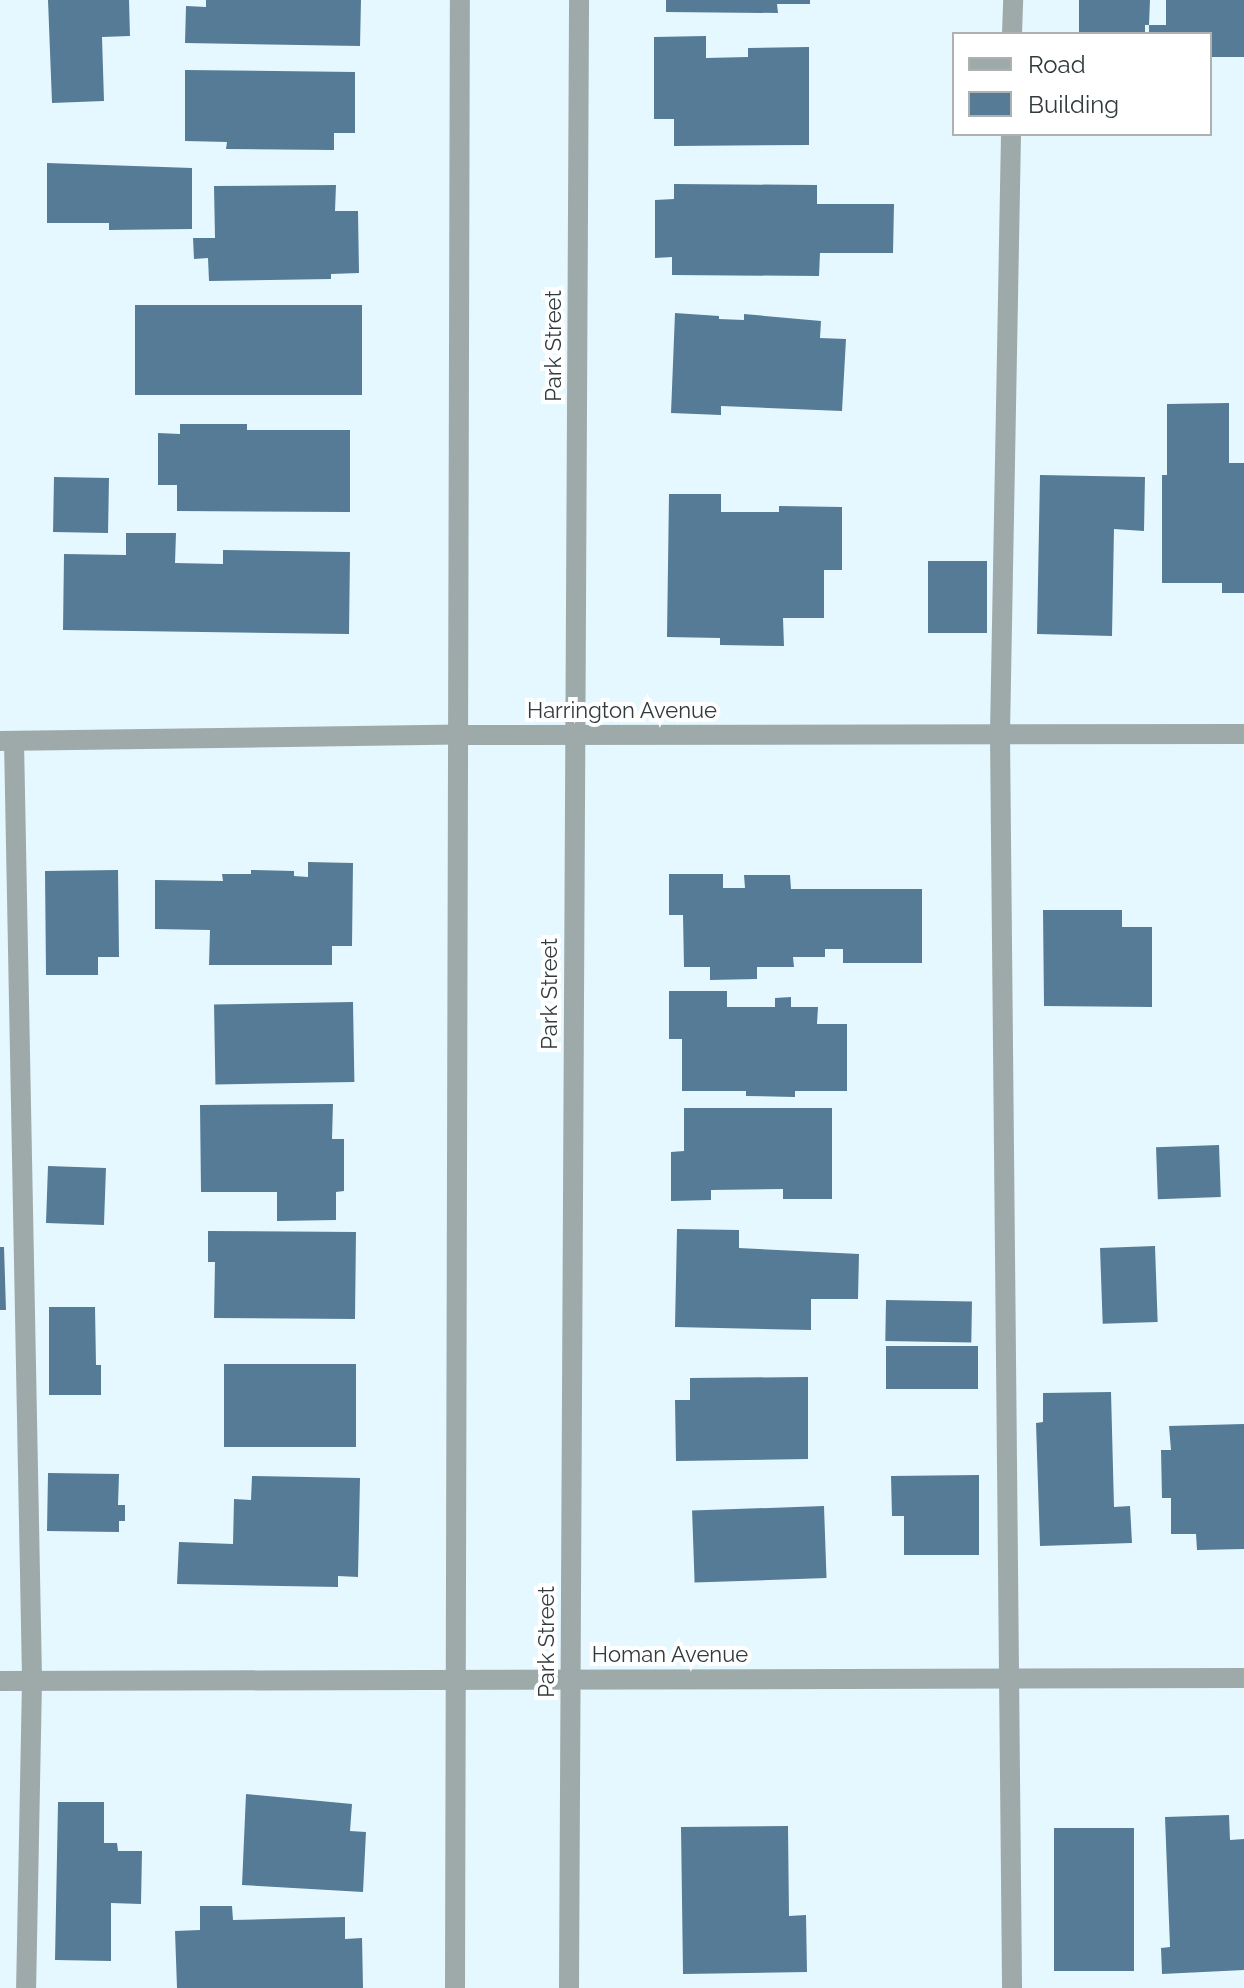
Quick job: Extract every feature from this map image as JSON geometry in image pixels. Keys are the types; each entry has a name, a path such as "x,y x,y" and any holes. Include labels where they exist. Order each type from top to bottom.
{"street":[{"path":"455,1988 460,0"},
{"name":"Park Street","path":"569,1988 579,0"},
{"path":"1012,32 1013,0"},
{"path":"1011,136 1000,734 1012,1988"},
{"name":"Harrington Avenue","path":"7,741 458,735 1244,734"},
{"path":"7,741 32,1681 26,1988"},
{"name":"Homan Avenue","path":"0,1681 1244,1678"}],"building":[{"path":"48,0 129,0 130,36 102,37 104,101 52,103"},
{"path":"206,0 361,0 360,46 185,43 186,6 206,7"},
{"path":"666,0 810,0 810,4 777,4 778,13 666,12"},
{"path":"1079,0 1150,0 1149,25 1145,25 1145,32 1079,32"},
{"path":"1166,0 1244,0 1244,57 1212,57 1212,32 1149,32 1149,25 1166,25"},
{"path":"706,36 706,58 748,57 748,48 809,47 809,145 674,146 674,119 654,119 654,37"},
{"path":"185,70 355,72 355,133 334,133 334,150 226,149 227,142 185,141"},
{"path":"47,163 192,168 192,229 109,230 109,223 47,223"},
{"path":"674,184 817,185 817,204 894,204 893,253 820,253 819,276 672,275 672,257 655,258 655,200 674,199"},
{"path":"336,185 335,211 358,211 359,273 331,274 331,279 209,281 208,258 194,259 193,238 215,238 214,186"},
{"path":"135,305 362,305 362,395 135,395"},
{"path":"675,313 719,316 719,319 744,320 744,314 821,321 820,338 846,339 842,411 721,406 721,415 671,413"},
{"path":"1229,403 1229,463 1244,463 1244,593 1222,593 1222,583 1162,583 1162,475 1167,475 1167,404"},
{"path":"180,424 247,424 247,430 350,430 350,512 177,511 177,485 158,485 158,433 180,434"},
{"path":"1040,475 1145,477 1144,531 1114,529 1112,636 1037,634"},
{"path":"54,477 109,478 108,533 53,532"},
{"path":"669,494 721,494 721,512 779,512 779,506 842,507 842,570 824,570 824,618 783,618 784,646 720,645 720,638 667,637"},
{"path":"126,533 176,533 175,563 223,564 223,550 350,552 349,634 63,630 64,554 126,555"},
{"path":"928,561 987,561 987,633 928,633"},
{"path":"308,862 353,863 352,946 332,946 332,965 209,965 210,930 155,929 155,880 223,881 222,874 251,874 251,870 294,871 294,876 308,877"},
{"path":"118,870 119,957 98,957 98,975 46,975 45,871"},
{"path":"669,874 723,874 723,888 745,888 744,875 790,875 791,889 922,889 922,963 843,963 843,949 825,949 825,957 793,957 794,967 757,967 757,979 710,980 710,967 684,967 683,915 669,915"},
{"path":"1043,910 1122,910 1122,927 1152,927 1152,1007 1044,1006"},
{"path":"669,991 727,991 727,1007 775,1007 775,998 791,997 791,1007 818,1007 817,1024 847,1024 847,1091 795,1091 795,1097 746,1096 746,1091 682,1091 682,1039 669,1039"},
{"path":"353,1002 354,1082 215,1084 214,1004"},
{"path":"333,1104 332,1139 344,1139 344,1191 336,1192 336,1220 277,1221 277,1192 201,1192 200,1105"},
{"path":"684,1108 832,1108 832,1199 783,1199 783,1189 711,1190 711,1200 671,1201 671,1152 684,1151"},
{"path":"1219,1145 1221,1197 1158,1199 1156,1147"},
{"path":"48,1166 106,1168 104,1225 46,1223"},
{"path":"677,1229 739,1230 739,1248 859,1254 858,1299 811,1299 811,1330 675,1327"},
{"path":"208,1231 356,1232 355,1319 214,1318 215,1262 208,1262"},
{"path":"1155,1246 1158,1322 1103,1324 1100,1248"},
{"path":"0,1247 4,1247 6,1310 0,1310"},
{"path":"886,1300 972,1302 971,1342 885,1341"},
{"path":"49,1307 95,1307 96,1365 101,1365 101,1395 49,1395"},
{"path":"886,1346 978,1346 978,1389 886,1389"},
{"path":"224,1364 356,1364 356,1447 224,1447"},
{"path":"808,1377 808,1459 676,1461 675,1400 690,1400 690,1378"},
{"path":"1111,1392 1114,1507 1130,1506 1132,1543 1040,1546 1036,1423 1043,1422 1043,1393"},
{"path":"1244,1424 1244,1549 1197,1550 1196,1534 1171,1534 1171,1498 1162,1498 1161,1450 1171,1450 1169,1426"},
{"path":"48,1473 119,1474 118,1505 125,1505 125,1521 119,1521 119,1532 47,1531"},
{"path":"979,1475 979,1555 904,1555 904,1516 892,1516 891,1476"},
{"path":"252,1476 360,1478 358,1577 338,1576 338,1587 177,1584 179,1542 233,1544 234,1499 251,1500"},
{"path":"824,1506 827,1578 695,1583 692,1511"},
{"path":"246,1794 352,1804 350,1831 366,1832 363,1892 242,1885"},
{"path":"58,1802 104,1802 104,1843 117,1843 118,1851 142,1851 141,1904 111,1903 111,1961 55,1960"},
{"path":"1229,1815 1230,1840 1244,1839 1244,1970 1162,1974 1161,1948 1170,1947 1165,1817"},
{"path":"788,1826 789,1916 806,1915 807,1972 683,1974 681,1827"},
{"path":"1054,1828 1134,1828 1134,1971 1054,1971"},
{"path":"200,1906 232,1906 233,1920 345,1917 345,1939 362,1938 363,1988 177,1988 175,1931 200,1930"}]}
